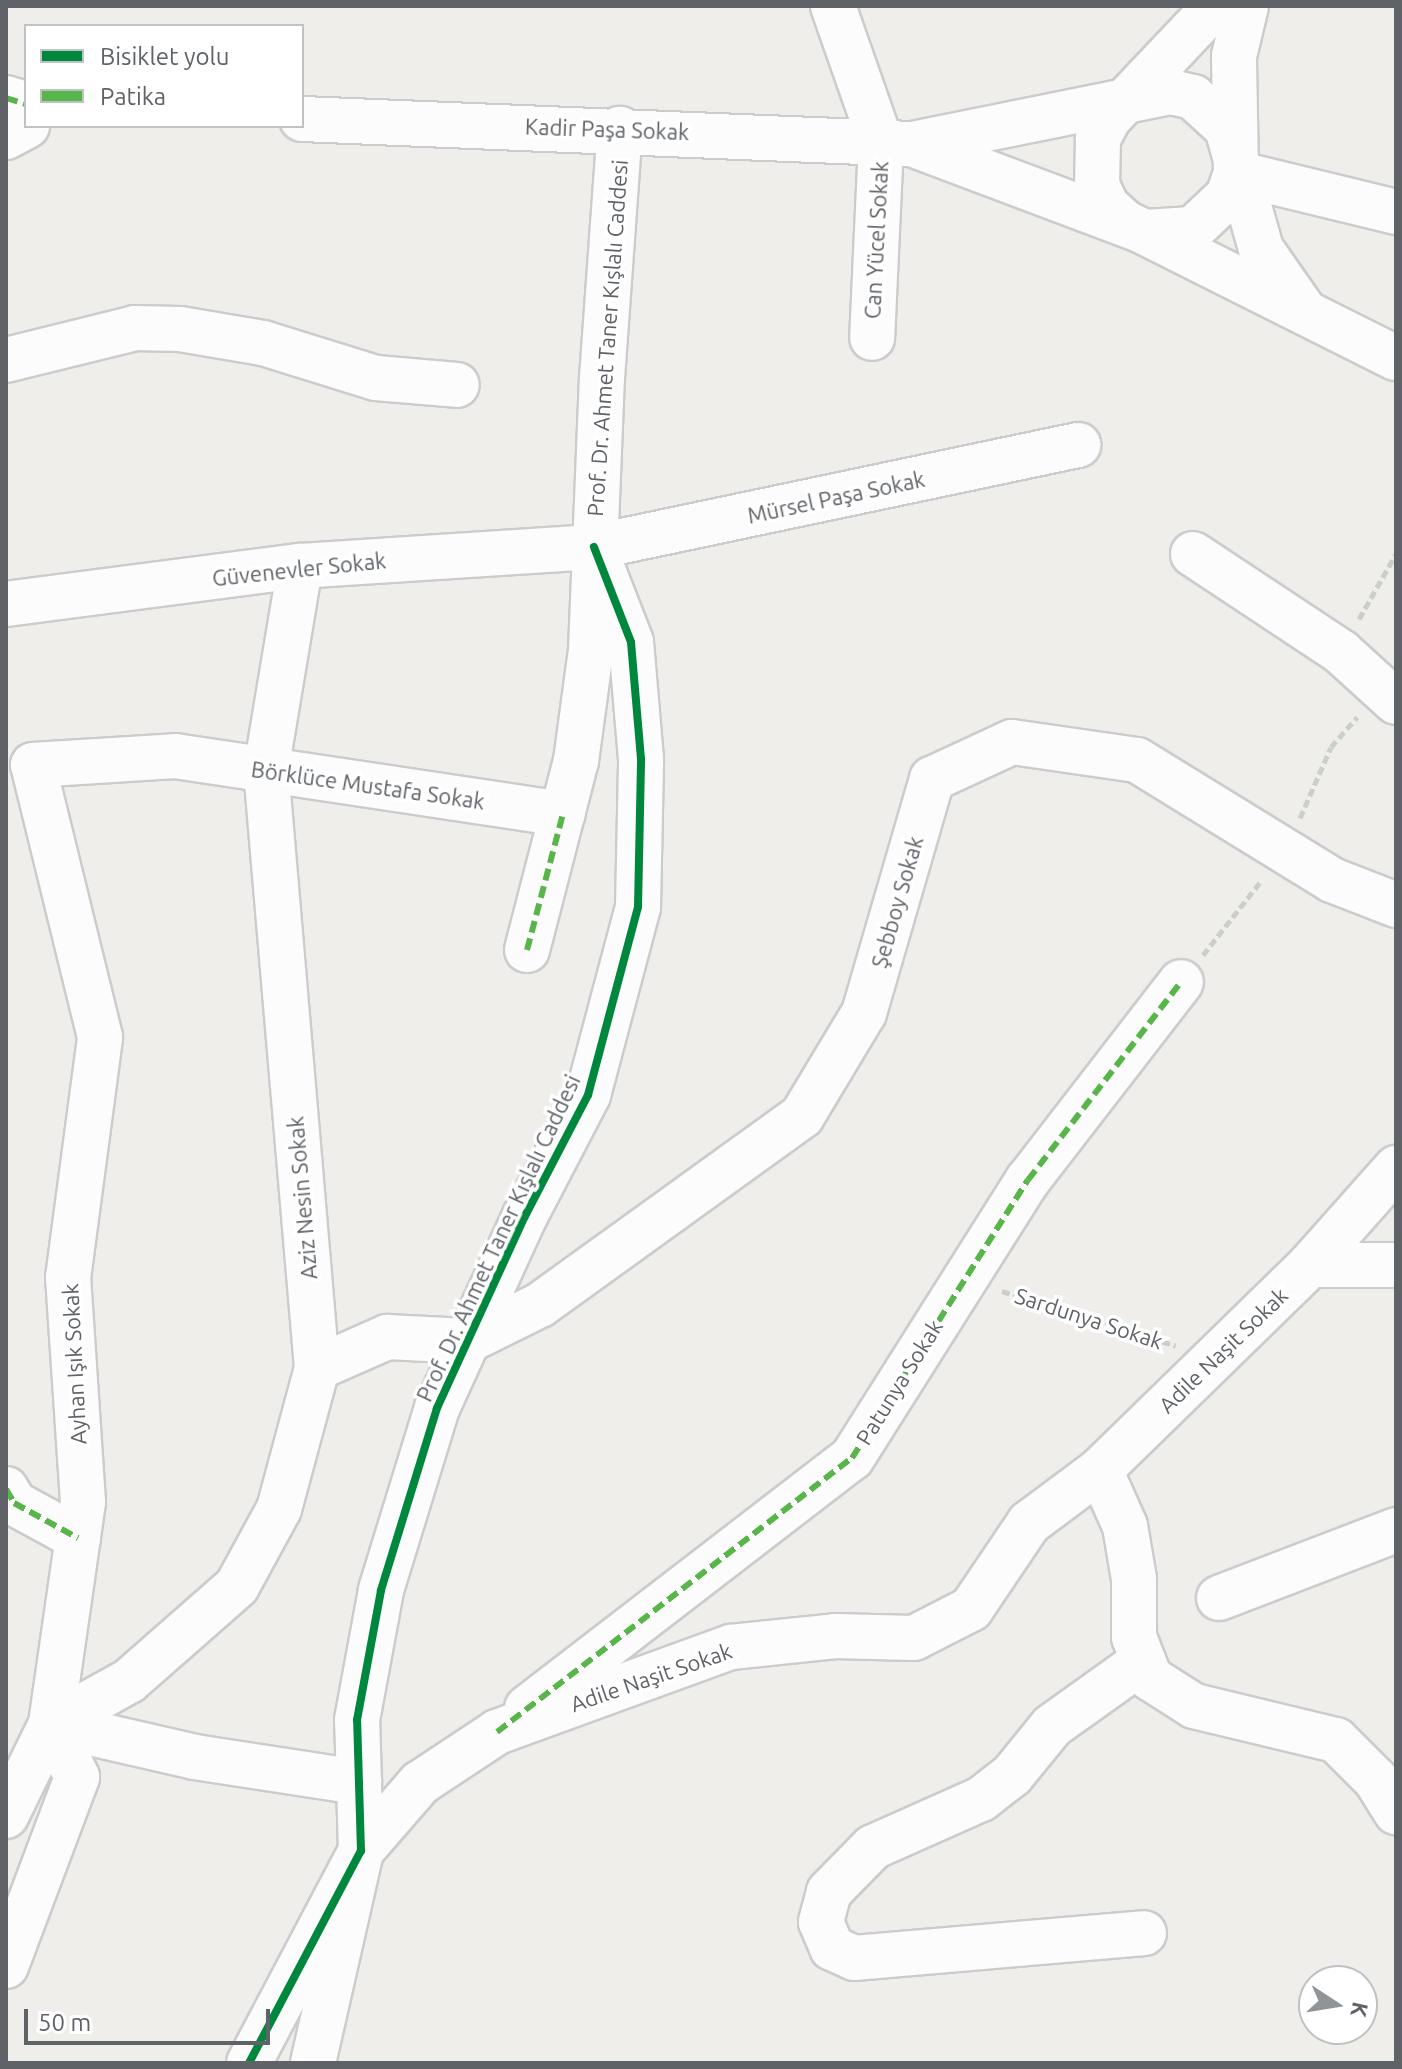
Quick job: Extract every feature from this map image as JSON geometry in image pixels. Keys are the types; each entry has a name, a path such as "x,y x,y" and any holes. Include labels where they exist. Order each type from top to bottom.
{"street":[{"name":"Can Yücel Sokak","path":"833,6 896,144 872,338"},
{"path":"1215,6 1127,103 1109,118 1098,139 1097,185 1107,206 1145,232 1396,358"},
{"path":"1145,232 1169,235 1193,229 1214,216 1236,173 1234,56 1246,6"},
{"path":"1127,103 1148,94 1193,97 1227,128 1236,173 1261,249 1305,312"},
{"name":"Kadir Paşa Sokak","path":"304,119 620,129 896,144 1127,103"},
{"path":"6,137 24,128"},
{"name":"Prof. Dr. Ahmet Taner Kışlalı Caddesi","path":"563,814 576,761 591,650 594,547 620,129"},
{"name":"Kadir Paşa Sokak","path":"896,144 1145,232"},
{"path":"1236,173 1396,212"},
{"path":"6,360 135,328 180,329 263,343 376,378 457,385"},
{"name":"Mürsel Paşa Sokak","path":"594,547 1078,445"},
{"name":"Prof. Dr. Ahmet Taner Kışlalı Caddesi","path":"249,2063 361,1851 357,1720 381,1590 437,1408 588,1095 638,907 641,759 631,642 594,547"},
{"name":"Güvenevler Sokak","path":"6,604 300,566 594,547"},
{"path":"1193,554 1341,652 1396,702"},
{"name":"Aziz Nesin Sokak","path":"51,1724 129,1681 237,1586 279,1509 317,1368 266,770 300,566"},
{"name":"Şebboy Sokak","path":"467,1341 540,1305 802,1116 864,1013 932,779 1012,742 1137,760 1332,880 1396,905"},
{"name":"Börklüce Mustafa Sokak","path":"19,755 175,756 563,814"},
{"name":"Ayhan Işık Sokak","path":"6,1816 51,1724 83,1502 68,1278 100,1037 19,755"},
{"path":"527,950 563,814"},
{"name":"Patunya Sokak","path":"497,1732 707,1564 852,1458 963,1278 1028,1180 1181,982"},
{"name":"Adile Naşit Sokak","path":"313,2063 361,1851 420,1783 497,1732 731,1647 835,1636 914,1638 971,1609 1029,1523 1100,1470 1310,1265 1396,1168"},
{"path":"1310,1265 1396,1265"},
{"path":"317,1368 387,1337 467,1341"},
{"path":"1100,1470 1125,1526 1134,1579 1134,1637 1150,1678 1194,1706 1336,1740 1376,1780 1396,1812"},
{"path":"6,1489 14,1503 78,1538"},
{"path":"1219,1598 1396,1530"},
{"path":"1143,1661 1052,1726 1012,1775 981,1799 873,1847 829,1892 821,1922 832,1948 854,1958 1144,1933"},
{"path":"51,1724 195,1757 359,1782"},
{"path":"6,1966 77,1777 51,1724"}],"path":[{"path":"1341,652 1396,554"}],"marked path":[{"path":"6,98 24,103"},
{"path":"527,950 563,814"},
{"path":"497,1732 852,1458 1028,1180 1181,982"},
{"path":"6,1489 14,1503 78,1538"}],"cycle path":[{"path":"249,2063 361,1851 357,1720 381,1590 437,1408 525,1216 588,1095 638,907 641,759 631,642 594,547"}]}
